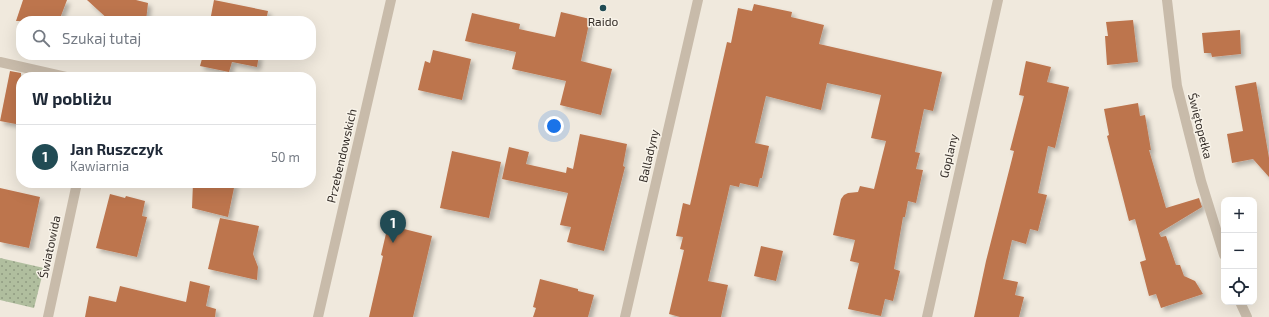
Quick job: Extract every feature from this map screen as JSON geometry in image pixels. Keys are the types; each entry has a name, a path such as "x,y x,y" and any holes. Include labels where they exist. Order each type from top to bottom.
{"street":[{"name":"Przebendowskich","path":"318,317 390,0"},
{"name":"Balladyny","path":"625,317 698,0"},
{"path":"993,0 998,0"},
{"name":"Goplany","path":"927,317 998,0"},
{"name":"Świętopełka","path":"1167,0 1177,86 1201,181 1221,245"},
{"path":"0,62 44,72"},
{"name":"Światowida","path":"48,317 76,188"},
{"path":"1241,305 1247,317"}],"green space":[{"path":"0,258 44,268 34,308 0,300"}],"building":[{"path":"23,0 67,0 61,16 18,16"},
{"path":"87,0 136,0 148,3 147,16 105,16"},
{"path":"214,0 268,11 267,16 211,16"},
{"path":"754,4 792,12 791,17 824,25 819,44 942,72 933,111 924,109 915,152 920,153 916,169 923,170 916,203 908,201 905,217 903,217 894,269 900,271 893,301 885,299 881,316 848,309 859,263 850,261 855,240 833,235 841,199 844,195 858,192 860,186 874,189 886,141 871,138 881,95 827,83 821,110 766,96 755,143 769,146 762,178 760,178 758,187 740,183 739,187 730,185 708,281 728,285 721,317 680,317 669,314 684,250 680,249 683,237 676,236 683,203 690,205 727,42 731,43 738,8 752,11"},
{"path":"561,12 590,19 581,61 612,69 601,115 560,105 566,81 512,69 516,52 465,41 472,13 520,24 519,29 555,37"},
{"path":"1133,20 1138,62 1107,65 1105,36 1108,36 1106,22"},
{"path":"1240,30 1241,54 1212,57 1211,53 1204,53 1202,33"},
{"path":"433,50 471,59 462,100 418,90 425,61 430,63"},
{"path":"202,60 258,60 257,67 232,62 229,72 200,66"},
{"path":"1026,61 1051,67 1047,82 1069,87 1055,148 1048,146 1038,193 1047,195 1038,231 1030,229 1026,244 1012,240 1003,279 1018,282 1015,295 1024,297 1019,317 974,317 986,261 1014,151 1010,150 1024,96 1019,95"},
{"path":"10,71 16,72 16,124 0,121"},
{"path":"1256,82 1269,158 1269,177 1253,159 1232,163 1227,134 1243,131 1235,86"},
{"path":"1138,103 1140,116 1145,115 1151,150 1149,150 1166,208 1199,198 1202,207 1159,233 1161,237 1166,236 1176,265 1180,265 1184,276 1195,281 1203,294 1161,308 1156,294 1149,296 1140,262 1146,260 1135,219 1129,221 1107,136 1109,135 1104,109"},
{"path":"580,134 627,144 623,166 625,167 604,251 567,242 571,227 560,225 568,193 502,179 509,147 529,152 526,164 566,173 567,167 573,169"},
{"path":"452,151 501,162 489,218 440,208"},
{"path":"0,188 40,197 29,248 0,242"},
{"path":"193,188 234,188 228,217 192,208"},
{"path":"110,194 145,201 142,216 147,217 137,257 96,248"},
{"path":"220,218 259,226 253,254 258,267 257,280 208,269"},
{"path":"388,225 432,236 413,317 369,317 383,256 381,255"},
{"path":"761,246 783,251 776,281 754,276"},
{"path":"540,279 578,289 578,291 594,295 588,317 533,317 536,308 533,307"},
{"path":"190,281 210,286 206,306 216,309 215,317 85,317 89,296 116,302 120,286 186,302"}],"place":[{"name":"Raido","path":"603,8"},
{"name":"Jan Ruszczyk","path":"393,243"}]}
